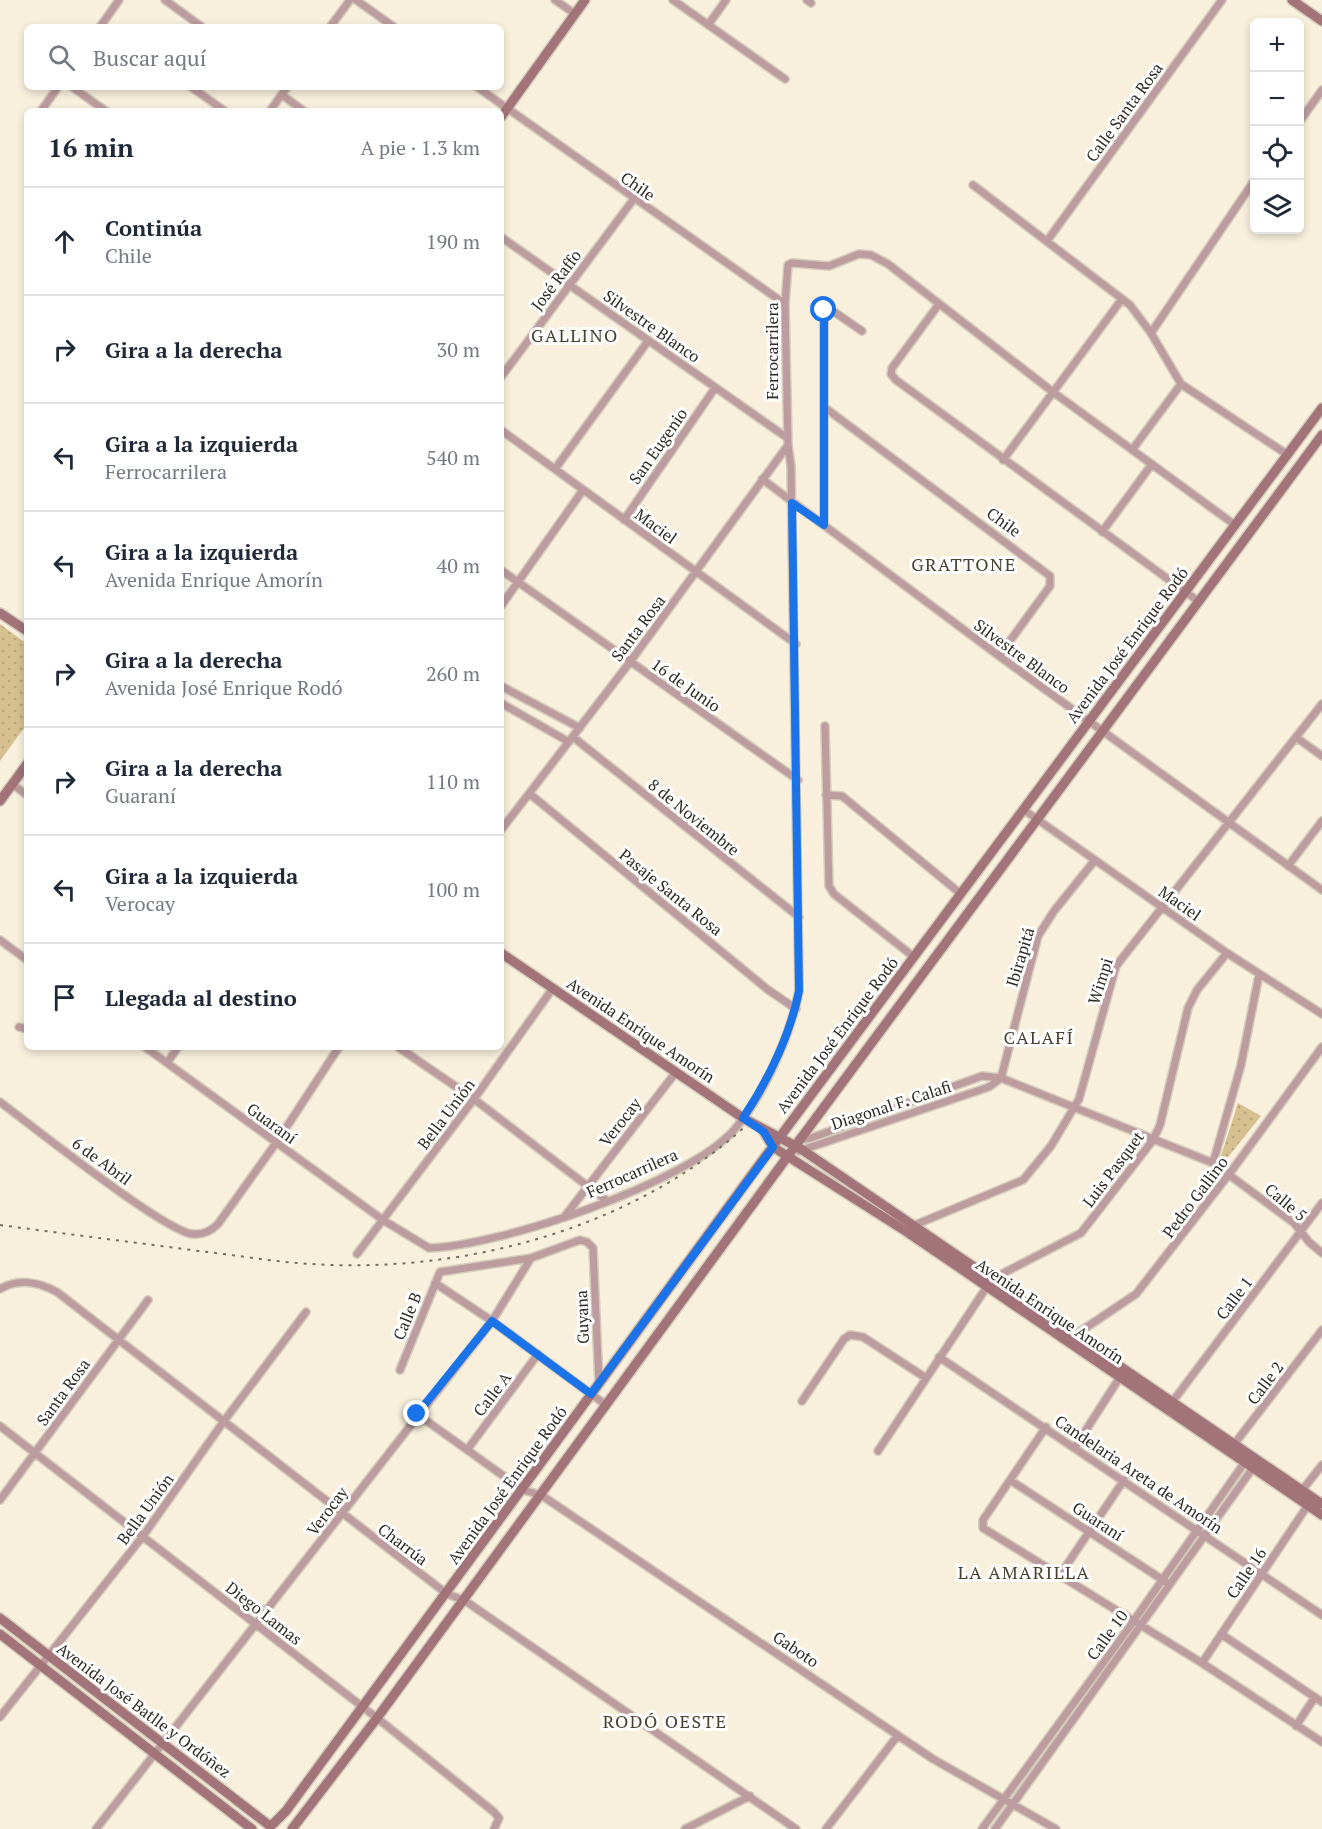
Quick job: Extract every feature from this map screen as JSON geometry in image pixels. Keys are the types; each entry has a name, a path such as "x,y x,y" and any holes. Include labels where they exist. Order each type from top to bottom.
{"street":[{"path":"103,24 119,0"},
{"path":"165,0 198,24"},
{"path":"332,24 350,0"},
{"path":"356,0 390,24"},
{"path":"555,0 575,14"},
{"path":"504,112 585,0"},
{"path":"673,0 785,79"},
{"path":"708,25 726,0"},
{"name":"Calle Santa Rosa","path":"1047,241 1222,0"},
{"path":"1292,0 1322,21"},
{"path":"43,108 56,90"},
{"path":"76,90 102,108"},
{"path":"195,90 221,108"},
{"path":"272,108 284,90"},
{"path":"286,90 301,108"},
{"name":"Chile","path":"480,90 500,108"},
{"path":"1304,114 1322,90"},
{"name":"Chile","path":"504,112 784,304"},
{"path":"973,185 1122,299 1151,333 1182,384 1288,455"},
{"path":"1151,333 1250,187"},
{"name":"José Raffo","path":"504,373 633,200"},
{"name":"Silvestre Blanco","path":"504,239 787,441"},
{"name":"Ferrocarrilera","path":"383,1220 429,1248 509,1234 564,1218 664,1177 703,1154 726,1137 743,1118 776,1059 796,1009 799,991 796,644 792,503 787,441 784,304 788,265 803,262 829,266 849,256 871,255 888,264 939,303"},
{"path":"1003,460 1122,299"},
{"path":"1198,601 1003,460 891,374 939,303 1053,392 1235,525"},
{"path":"824,525 824,310 830,309 862,331"},
{"path":"555,469 648,341"},
{"path":"1132,450 1182,384"},
{"name":"San Eugenio","path":"624,520 715,388"},
{"name":"Chile","path":"824,407 1050,576 1050,586 999,657"},
{"name":"Avenida José Enrique Rodó","path":"292,1829 542,1495 789,1156 793,1142 914,957 1322,408"},
{"name":"Maciel","path":"504,432 796,644"},
{"name":"Avenida José Enrique Rodó","path":"269,1827 286,1811 363,1708 773,1147 793,1142 1038,820 1322,435"},
{"name":"Santa Rosa","path":"504,826 697,572 787,441"},
{"path":"1102,532 1152,465"},
{"name":"Silvestre Blanco","path":"762,479 999,657 1322,890"},
{"path":"1268,481 1282,489"},
{"path":"504,602 583,490"},
{"name":"16 de Junio","path":"504,572 798,780"},
{"path":"0,613 24,629"},
{"path":"504,688 580,728"},
{"name":"Wimpi","path":"910,1228 1023,1180 1050,1146 1075,1108 1116,966 1322,704"},
{"name":"8 de Noviembre","path":"504,705 571,740 799,917"},
{"path":"825,726 829,886 834,894 914,957"},
{"path":"1297,738 1322,756"},
{"path":"0,801 24,768"},
{"path":"12,784 24,793"},
{"name":"Pasaje Santa Rosa","path":"530,794 767,989 796,1009"},
{"path":"826,795 842,796 961,894"},
{"name":"Maciel","path":"1024,810 1259,975 1322,1014"},
{"path":"1288,866 1322,821"},
{"name":"Ibirapitá","path":"1001,1078 1038,936 1054,911 1095,860"},
{"path":"0,940 24,958"},
{"name":"Luis Pasquet","path":"989,1283 1081,1233 1154,1140 1160,1125 1188,1008 1197,990 1227,953"},
{"name":"Avenida Enrique Amorín","path":"504,955 764,1132 793,1142 989,1283 1315,1502 1322,1515"},
{"path":"1214,1163 1240,1065 1259,975"},
{"name":"Bella Unión","path":"357,1254 474,1099 553,988"},
{"path":"19,1027 24,1028"},
{"name":"Pedro Gallino","path":"1071,1338 1124,1304 1136,1293 1230,1173 1322,1047"},
{"name":"Guaraní","path":"149,1050 383,1220"},
{"path":"167,1063 176,1050"},
{"path":"276,1143 337,1050"},
{"path":"402,1050 474,1099 607,1201"},
{"name":"Verocay","path":"564,1218 676,1072"},
{"name":"Diagonal F. Calafi","path":"793,1142 982,1076 1001,1078 1214,1163 1230,1173"},
{"name":"Diagonal F. Calafi","path":"793,1142 989,1087 1001,1078"},
{"name":"6 de Abril","path":"0,1102 161,1220 192,1234 210,1232 218,1224 276,1143"},
{"name":"Avenida Enrique Amorín","path":"764,1132 773,1147 910,1228"},
{"name":"Calle 5","path":"1230,1173 1301,1231 1322,1253"},
{"name":"Calle 1","path":"1169,1405 1322,1203"},
{"name":"Guyana","path":"531,1258 580,1240 593,1248 598,1384"},
{"name":"Verocay","path":"96,1829 162,1742 257,1624 417,1414 492,1321 531,1258"},
{"name":"Calle B","path":"400,1370 440,1272 531,1258"},
{"path":"435,1283 492,1321 606,1405"},
{"path":"878,1451 989,1283"},
{"name":"Charrúa","path":"0,1289 10,1284 36,1284 57,1292 117,1341 447,1594 464,1600 796,1829"},
{"name":"Santa Rosa","path":"0,1500 147,1300"},
{"name":"Bella Unión","path":"0,1717 143,1536 224,1421 306,1312"},
{"name":"Calle 2","path":"1232,1448 1322,1330"},
{"path":"802,1401 844,1339 850,1335 863,1337 926,1378"},
{"name":"Calle A","path":"467,1450 538,1354"},
{"name":"Candelaria Areta de Amorín","path":"939,1357 1322,1615"},
{"path":"1075,1447 1123,1373"},
{"path":"417,1414 523,1490"},
{"name":"Diego Lamas","path":"0,1426 257,1624 494,1812 499,1818 494,1829"},
{"path":"1046,1427 983,1521 983,1528 1202,1664 1322,1743"},
{"name":"Calle 10","path":"982,1829 1134,1621 1197,1530 1251,1461"},
{"name":"Calle 10","path":"995,1829 1206,1536 1251,1461"},
{"path":"1300,1494 1322,1465"},
{"name":"Guaraní","path":"1010,1480 1171,1585"},
{"path":"1060,1575 1124,1480"},
{"name":"Gaboto","path":"523,1490 542,1495 933,1759 1056,1829"},
{"name":"Calle 16","path":"1202,1664 1262,1574 1315,1502"},
{"name":"Avenida José Batlle y Ordóñez","path":"0,1618 269,1827"},
{"name":"Avenida José Batlle y Ordóñez","path":"0,1634 252,1829"},
{"path":"1221,1634 1322,1702"},
{"path":"1296,1726 1315,1697"},
{"path":"826,1829 898,1735"},
{"path":"685,1829 750,1796"},
{"path":"269,1827 282,1829"}],"shaded area":[{"path":"0,624 24,642 24,728 0,761"},
{"path":"1238,1103 1261,1116 1228,1157 1220,1159"}],"railway":[{"path":"0,1225 297,1263 369,1265 429,1261 488,1251 546,1236 602,1216 655,1190 705,1159 750,1122"}],"district":[{"name":"GALLINO","path":"575,336"},
{"name":"GRATTONE","path":"964,565"},
{"name":"CALAFÍ","path":"1039,1038"},
{"name":"LA AMARILLA","path":"1024,1573"},
{"name":"RODÓ OESTE","path":"665,1722"}],"route":[{"path":"417,1414 492,1321 591,1394 773,1147 764,1132 743,1118 756,1099 791,1026 799,991 798,780 792,503 824,525 824,310"}]}
